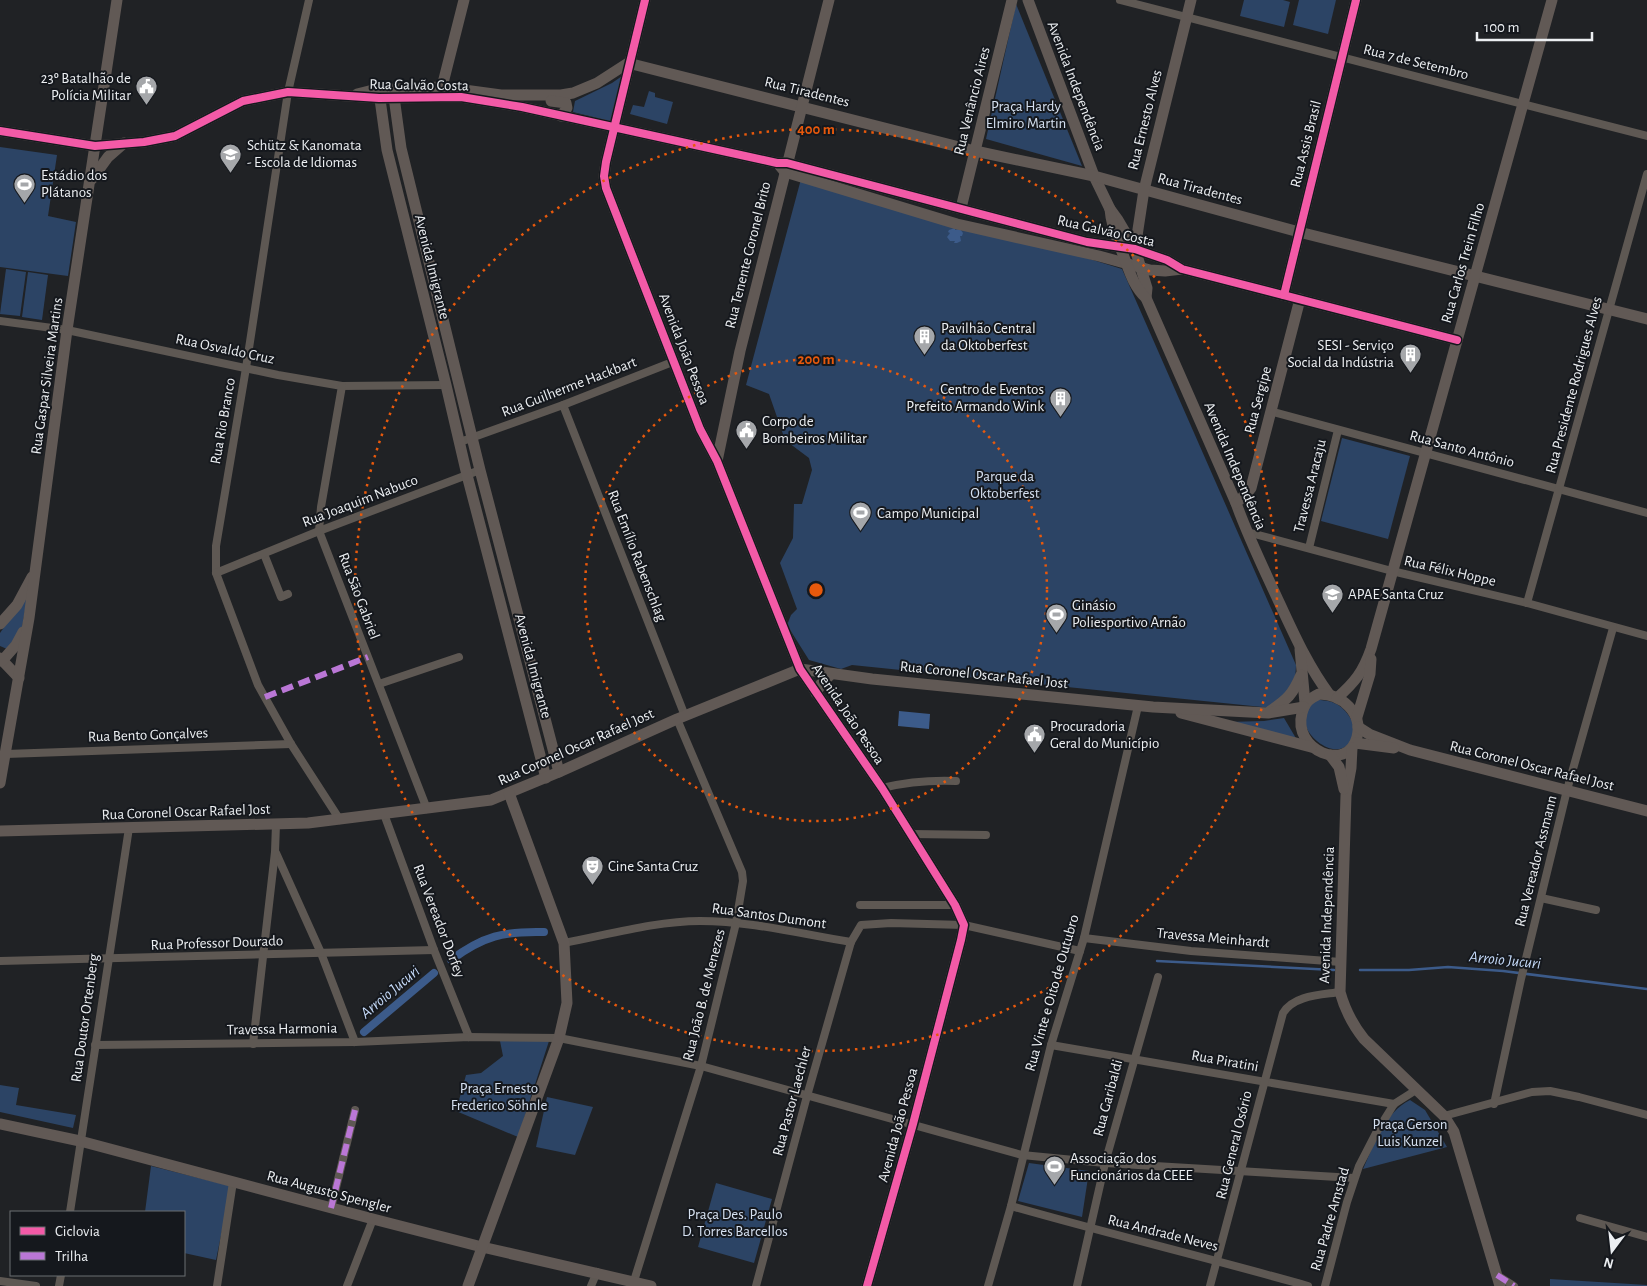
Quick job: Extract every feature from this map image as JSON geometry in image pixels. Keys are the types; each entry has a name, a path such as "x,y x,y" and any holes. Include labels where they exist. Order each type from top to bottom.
{"street":[{"name":"Rua Gaspar Silveira Martins","path":"0,783 29,618 88,188 117,0"},
{"name":"Rua Rio Branco","path":"309,0 288,92 246,368 216,546 216,573 258,685 291,744 340,820"},
{"path":"442,87 464,0"},
{"name":"Avenida João Pessoa","path":"644,0 604,169 606,188 700,429 717,461 800,669 882,788 955,905 964,925 913,1124 868,1286"},
{"name":"Rua Tenente Coronel Brito","path":"717,461 724,421 783,166 829,0"},
{"name":"Rua Venâncio Aires","path":"961,208 1012,0"},
{"name":"Avenida Independência","path":"1028,0 1094,176 1110,209 1135,249 1147,288 1146,298"},
{"name":"Rua 7 de Setembro","path":"1120,0 1647,136"},
{"name":"Rua Ernesto Alves","path":"1135,249 1144,190 1191,0"},
{"name":"Rua Assis Brasil","path":"1284,295 1356,0"},
{"name":"Rua Carlos Trein Filho","path":"1333,696 1358,678 1371,649 1552,0"},
{"name":"Rua Galvão Costa","path":"0,131 95,146 144,142 175,136 243,101 288,92 348,96 442,87 501,95 546,96 573,93 609,77 628,63"},
{"name":"Rua Tiradentes","path":"628,63 975,151 1094,176 1299,232 1647,318"},
{"path":"564,117 572,108 573,93"},
{"name":"Rua Galvão Costa","path":"380,94 394,97 461,97 564,117 783,166 961,208 1087,242 1135,249 1167,260 1182,269 1457,340"},
{"name":"Avenida Imigrante","path":"380,94 387,150 467,475 546,778"},
{"path":"501,95 515,99 564,102 566,103 566,108 564,117"},
{"name":"Avenida Imigrante","path":"394,97 401,148 474,438 480,470 560,772"},
{"name":"Rua Gaspar Silveira Martins","path":"88,188 102,164 124,144"},
{"name":"Rua Galvão Costa","path":"783,166 957,224 1099,256 1141,268 1165,271 1182,269"},
{"name":"Rua Presidente Rodrigues Alves","path":"1527,602 1647,174"},
{"path":"957,224 951,221 950,214 955,208 961,208"},
{"name":"Avenida Independência","path":"1110,209 1111,223 1126,264 1139,292 1146,298 1247,532 1317,678 1333,696"},
{"name":"Rua Sergipe","path":"1236,503 1251,488 1300,299"},
{"name":"Rua Osvaldo Cruz","path":"0,321 68,330 246,368 342,386 446,385"},
{"name":"Rua Guilherme Hackbart","path":"474,438 674,361"},
{"name":"Rua São Gabriel","path":"342,386 321,507 319,531 427,809"},
{"name":"Rua Emílio Rabenschlag","path":"563,405 681,718"},
{"name":"Rua Santo Antônio","path":"1270,411 1647,513"},
{"path":"700,429 706,431 715,430 724,421"},
{"name":"Travessa Aracaju","path":"1309,548 1338,430"},
{"path":"460,442 474,438"},
{"path":"467,475 480,470"},
{"name":"Rua Joaquim Nabuco","path":"216,573 319,531 467,475"},
{"name":"Rua Félix Hoppe","path":"1247,532 1392,571 1527,602 1613,628 1647,636"},
{"path":"264,554 281,597 288,594"},
{"name":"Rua Gaspar Silveira Martins","path":"0,624 17,605 36,569"},
{"path":"18,678 1,660 16,645 29,618"},
{"name":"Rua Vereador Assmann","path":"1494,1104 1521,979 1567,790 1613,628"},
{"name":"Avenida Independência","path":"1300,645 1305,705"},
{"name":"Rua Carlos Trein Filho","path":"1358,722 1370,674 1372,662 1371,649"},
{"path":"782,677 792,651 829,673 816,693"},
{"path":"379,684 459,657"},
{"name":"Rua Coronel Oscar Rafael Jost","path":"0,831 276,824 340,820 491,800 800,669 1138,706 1268,713 1305,705"},
{"path":"1268,713 1287,700 1295,688 1301,673"},
{"path":"1346,795 1358,722 1349,706 1333,696 1319,694 1305,705 1301,718 1302,731 1311,747 1336,756 1353,746"},
{"name":"Rua Vinte e Oito de Outubro","path":"988,1286 1011,1206 1022,1155 1051,1045 1084,938 1138,706"},
{"name":"Rua Coronel Oscar Rafael Jost","path":"1153,707 1311,747"},
{"path":"1218,722 1223,710"},
{"name":"Rua João B. de Menezes","path":"634,1281 701,1066 736,923 743,881 742,872 681,718"},
{"name":"Rua Coronel Oscar Rafael Jost","path":"1358,722 1369,734 1410,750 1647,811"},
{"path":"534,732 548,728"},
{"name":"Rua Bento Gonçalves","path":"6,754 291,744"},
{"name":"Rua Coronel Oscar Rafael Jost","path":"1353,746 1410,750"},
{"path":"1330,755 1340,767 1346,795"},
{"path":"882,788 903,783 956,781"},
{"path":"468,1286 558,1038 567,1003 564,943 509,793"},
{"name":"Avenida Independência","path":"1346,795 1340,992 1354,1026 1364,1039 1444,1116 1454,1132 1499,1281"},
{"name":"Rua Vereador Dorfey","path":"384,814 434,950 469,1037"},
{"path":"253,1044 275,852 276,824"},
{"name":"Rua Doutor Ortenberg","path":"70,1211 107,960 129,828"},
{"path":"911,834 986,835"},
{"path":"275,852 321,953 355,1042"},
{"path":"1541,898 1596,910"},
{"path":"860,905 955,905"},
{"name":"Rua Santos Dumont","path":"564,943 632,930 698,921 736,923 851,942"},
{"name":"Rua Pastor Laechler","path":"756,1286 851,942 860,925 890,923 964,925"},
{"path":"964,925 1080,951"},
{"name":"Travessa Meinhardt","path":"1084,938 1191,950 1341,962"},
{"name":"Rua Professor Dourado","path":"0,961 107,960 434,950"},
{"name":"Rua Garibaldi","path":"1078,1286 1105,1163 1133,1059 1158,977"},
{"name":"Rua General Osório","path":"1210,1286 1281,1018 1286,1008 1297,1001 1340,992"},
{"name":"Travessa Harmonia","path":"95,1045 355,1042 469,1037 558,1038 701,1066 1022,1155 1105,1163 1354,1178"},
{"name":"Rua Piratini","path":"1051,1045 1394,1104"},
{"name":"Rua Padre Amstad","path":"1325,1286 1354,1178 1376,1133 1394,1104 1416,1090"},
{"path":"1444,1116 1494,1104 1532,1092 1550,1092 1579,1097 1647,1115"},
{"path":"331,1208 355,1110"},
{"name":"Rua Augusto Spengler","path":"0,1124 80,1141 482,1247 651,1286"},
{"path":"217,1286 233,1182"},
{"name":"Rua Andrade Neves","path":"1011,1206 1308,1286"},
{"path":"1580,1218 1647,1237"},
{"path":"347,1286 373,1219"},
{"path":"592,1286 596,1272"},
{"path":"0,1281 36,1286"},
{"path":"1499,1281 1514,1286"}],"green space":[{"path":"1244,0 1283,0 1290,2 1284,27 1240,16"},
{"path":"1299,0 1336,0 1328,34 1293,25"},
{"name":"Praça Hardy Elmiro Martin","path":"1016,4 1082,166 986,139"},
{"path":"625,74 613,122 573,112 575,101 612,83"},
{"path":"649,91 655,93 655,97 673,102 667,124 630,114 633,105 644,107"},
{"name":"Estádio dos Plátanos","path":"0,147 57,155 48,216 76,222 68,276 0,267"},
{"name":"Parque da Oktoberfest","path":"801,179 1051,247 1122,269 1296,665 1295,683 1272,708 852,665 841,669 809,660 787,625 791,615 797,609 780,563 793,538 794,504 802,504 812,470 809,458 785,440 769,394 746,385"},
{"path":"6,269 26,272 20,316 0,314"},
{"path":"28,272 48,275 42,320 22,317"},
{"path":"1342,438 1410,456 1388,539 1321,521"},
{"path":"28,593 22,628 7,649 0,646 0,633"},
{"path":"1317,700 1330,701 1340,706 1354,724 1352,740 1344,747 1332,749 1327,747 1316,740 1308,731 1306,726 1307,706"},
{"path":"1284,718 1297,740 1227,722 1264,721"},
{"name":"Praça Ernesto Frederico Söhnle","path":"500,1041 549,1041 518,1137 456,1111 466,1075 481,1073 503,1056"},
{"path":"0,1085 19,1088 16,1105 76,1115 73,1128 0,1112"},
{"path":"547,1097 593,1107 575,1155 536,1147"},
{"name":"Praça Gerson Luis Kunzel","path":"1410,1100 1425,1110 1447,1147 1363,1169 1387,1121 1401,1105"},
{"name":"Associação dos Funcionários da CEEE","path":"1029,1163 1089,1171 1082,1217 1018,1201"},
{"path":"151,1166 231,1186 216,1260 185,1253 185,1211 145,1211"},
{"name":"Praça Des. Paulo D. Torres Barcellos","path":"716,1183 772,1199 754,1263 698,1247"},
{"path":"1550,1279 1647,1285 1647,1286 1550,1286"}],"shaded area":[{"path":"955,228 955,230 960,229 963,233 960,236 961,241 957,243 950,241 947,237 950,233 948,232 949,230"},
{"path":"899,711 930,714 929,729 898,726"}],"waterway":[{"name":"Arroio Jucuri","path":"451,960 484,940 505,934 544,932"},
{"name":"Arroio Jucuri","path":"1157,961 1334,970"},
{"name":"Arroio Jucuri","path":"1360,970 1409,970 1448,967 1503,971 1647,989"},
{"name":"Arroio Jucuri","path":"364,1032 434,973"}],"marked path":[{"path":"265,697 368,657"},
{"path":"331,1208 355,1110"},
{"path":"1497,1275 1514,1286"}],"cycle path":[{"path":"645,0 606,162 604,176 606,188 700,429 717,461 800,669 882,788 955,905 964,925 913,1124 867,1286"},
{"path":"1284,295 1356,0"},
{"path":"0,131 95,146 144,142 175,136 243,101 288,92 379,98 461,97 522,107 777,163 787,163 1087,242 1135,249 1167,260 1182,269 1457,340"}],"place":[{"name":"23º Batalhão de Polícia Militar","path":"147,106"},
{"name":"Schütz & Kanomata - Escola de Idiomas","path":"231,173"},
{"name":"Estádio dos Plátanos","path":"25,203"},
{"name":"Pavilhão Central da Oktoberfest","path":"925,356"},
{"name":"SESI - Serviço Social da Indústria","path":"1410,373"},
{"name":"Centro de Eventos Prefeito Armando Wink","path":"1060,417"},
{"name":"Corpo de Bombeiros Militar","path":"746,449"},
{"name":"Campo Municipal","path":"861,532"},
{"name":"APAE Santa Cruz","path":"1332,613"},
{"name":"Ginásio Poliesportivo Arnão","path":"1056,633"},
{"name":"Procuradoria Geral do Município","path":"1034,754"},
{"name":"Cine Santa Cruz","path":"592,885"},
{"name":"Associação dos Funcionários da CEEE","path":"1054,1186"}]}
